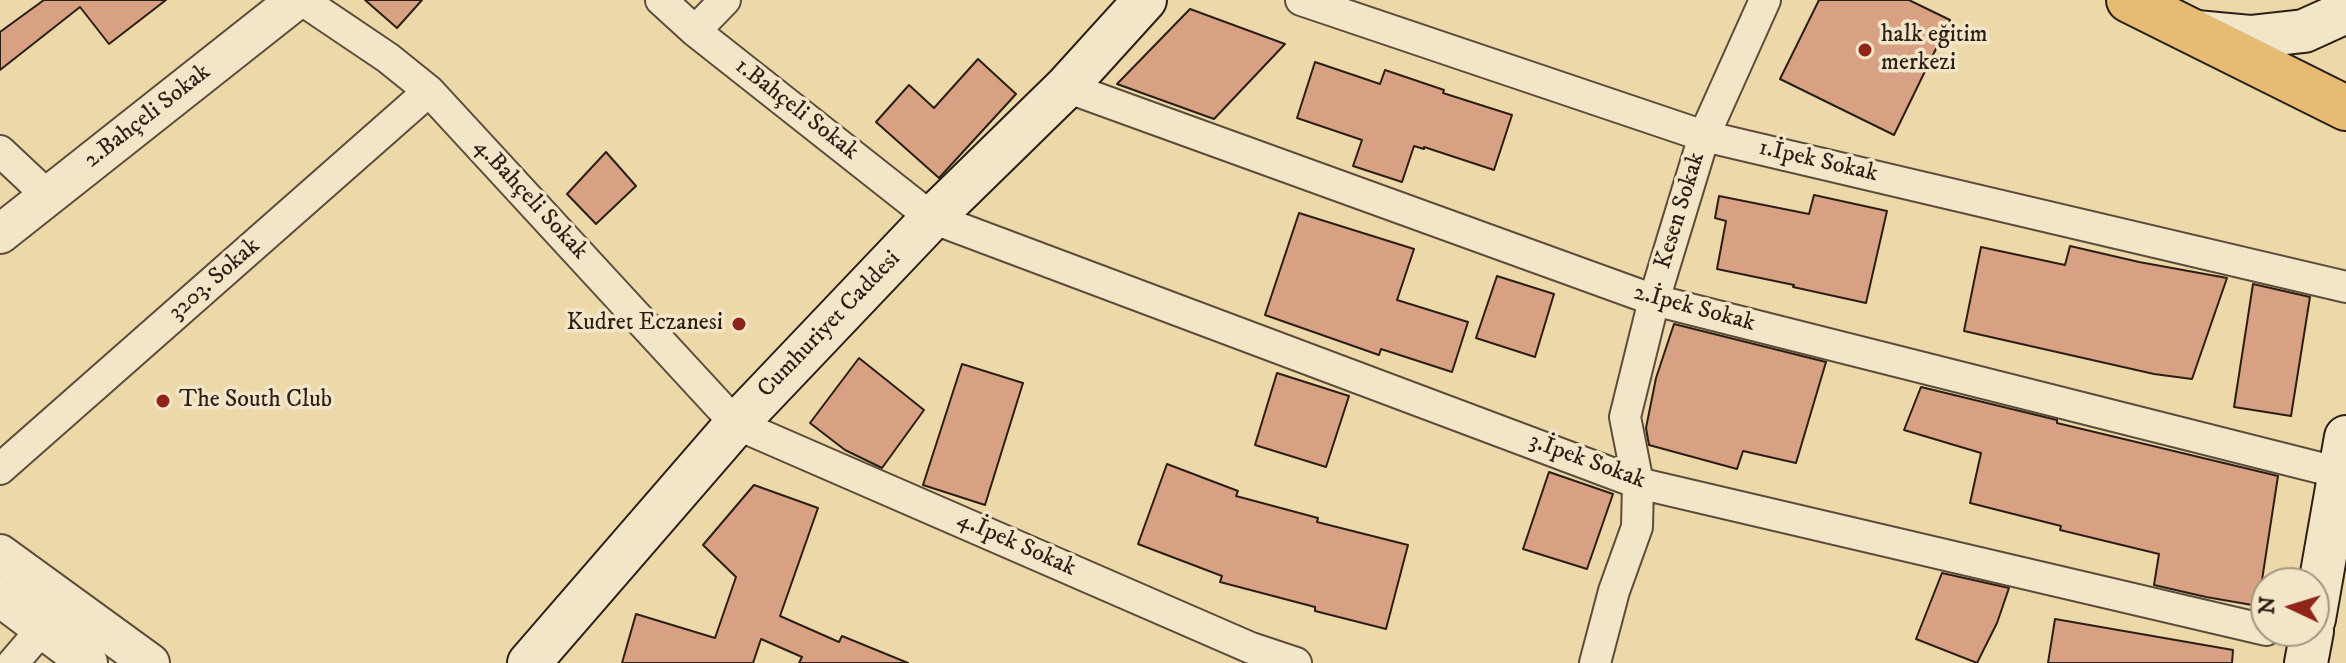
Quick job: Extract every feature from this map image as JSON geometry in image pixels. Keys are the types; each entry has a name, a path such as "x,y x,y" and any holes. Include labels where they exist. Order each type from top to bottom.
{"main road":[{"name":"Cumhuriyet Caddesi","path":"542,659 736,424 932,218 1066,87 1145,0"},
{"path":"2129,0 2346,108"},
{"path":"2188,31 2250,37 2304,31 2346,12"},
{"path":"2323,567 2343,455"}],"street":[{"name":"2.Bahçeli Sokak","path":"0,234 296,0"},
{"name":"4.Bahçeli Sokak","path":"302,0 388,58 429,91 736,424"},
{"name":"1.Bahçeli Sokak","path":"661,0 695,31 932,218"},
{"path":"695,31 725,0"},
{"name":"1.İpek Sokak","path":"1301,0 1704,136 2346,287"},
{"name":"Kesen Sokak","path":"1595,663 1614,591 1637,527 1638,483 1625,417 1654,300 1704,136 1765,0"},
{"name":"2.İpek Sokak","path":"1066,87 1654,300 2343,455"},
{"name":"3203. Sokak","path":"0,469 429,91"},
{"path":"0,151 48,196"},
{"name":"3.İpek Sokak","path":"932,218 1638,483 2250,626"},
{"name":"4.İpek Sokak","path":"736,424 1248,656 1296,663"},
{"path":"0,554 150,663"},
{"path":"0,597 88,663"},
{"path":"13,663 43,628"}],"building":[{"path":"44,0 166,0 109,44 80,7 0,70 0,32"},
{"path":"365,0 422,0 397,28"},
{"name":"halk eğitim merkezi","path":"1819,0 1909,0 1950,20 1894,135 1780,79"},
{"path":"1190,9 1285,44 1214,119 1117,84"},
{"path":"978,59 1016,94 939,178 876,122 909,85 934,108"},
{"path":"1315,62 1380,84 1385,70 1512,115 1494,170 1414,146 1402,182 1353,166 1362,140 1297,118"},
{"path":"606,152 636,186 596,224 567,194"},
{"path":"1814,195 1887,211 1866,303 1717,269 1726,221 1715,218 1719,196 1809,214"},
{"path":"1299,213 1414,249 1397,300 1468,322 1452,372 1381,349 1379,355 1265,315"},
{"path":"2070,246 2227,278 2192,379 2154,374 1964,331 1981,247 2065,265"},
{"path":"1497,276 1554,294 1535,357 1476,338"},
{"path":"2253,284 2310,297 2291,416 2234,407"},
{"path":"1674,324 1826,362 1796,463 1743,451 1737,469 1649,445 1646,428 1656,378"},
{"path":"859,358 924,410 882,468 845,450 810,423"},
{"path":"962,364 1023,383 985,505 923,485"},
{"path":"1277,373 1349,396 1326,467 1255,445"},
{"path":"1921,387 2278,476 2264,567 2250,567 2250,605 2154,585 2159,554 2060,530 2061,526 1970,503 1981,453 1904,430"},
{"path":"1167,464 1238,491 1236,496 1318,518 1317,522 1408,545 1386,629 1220,582 1222,576 1138,544"},
{"path":"1549,472 1613,494 1587,569 1523,549"},
{"path":"754,485 818,508 780,616 839,642 842,636 908,663 799,663 802,657 761,639 753,663 622,663 636,614 715,638 736,577 703,545"},
{"path":"1942,573 2009,588 1997,623 1977,663 1916,639"},
{"path":"2055,619 2233,650 2232,663 2048,663"}],"place":[{"name":"halk eğitim merkezi","path":"1865,50"},
{"name":"Kudret Eczanesi","path":"739,324"},
{"name":"The South Club","path":"163,401"}]}
